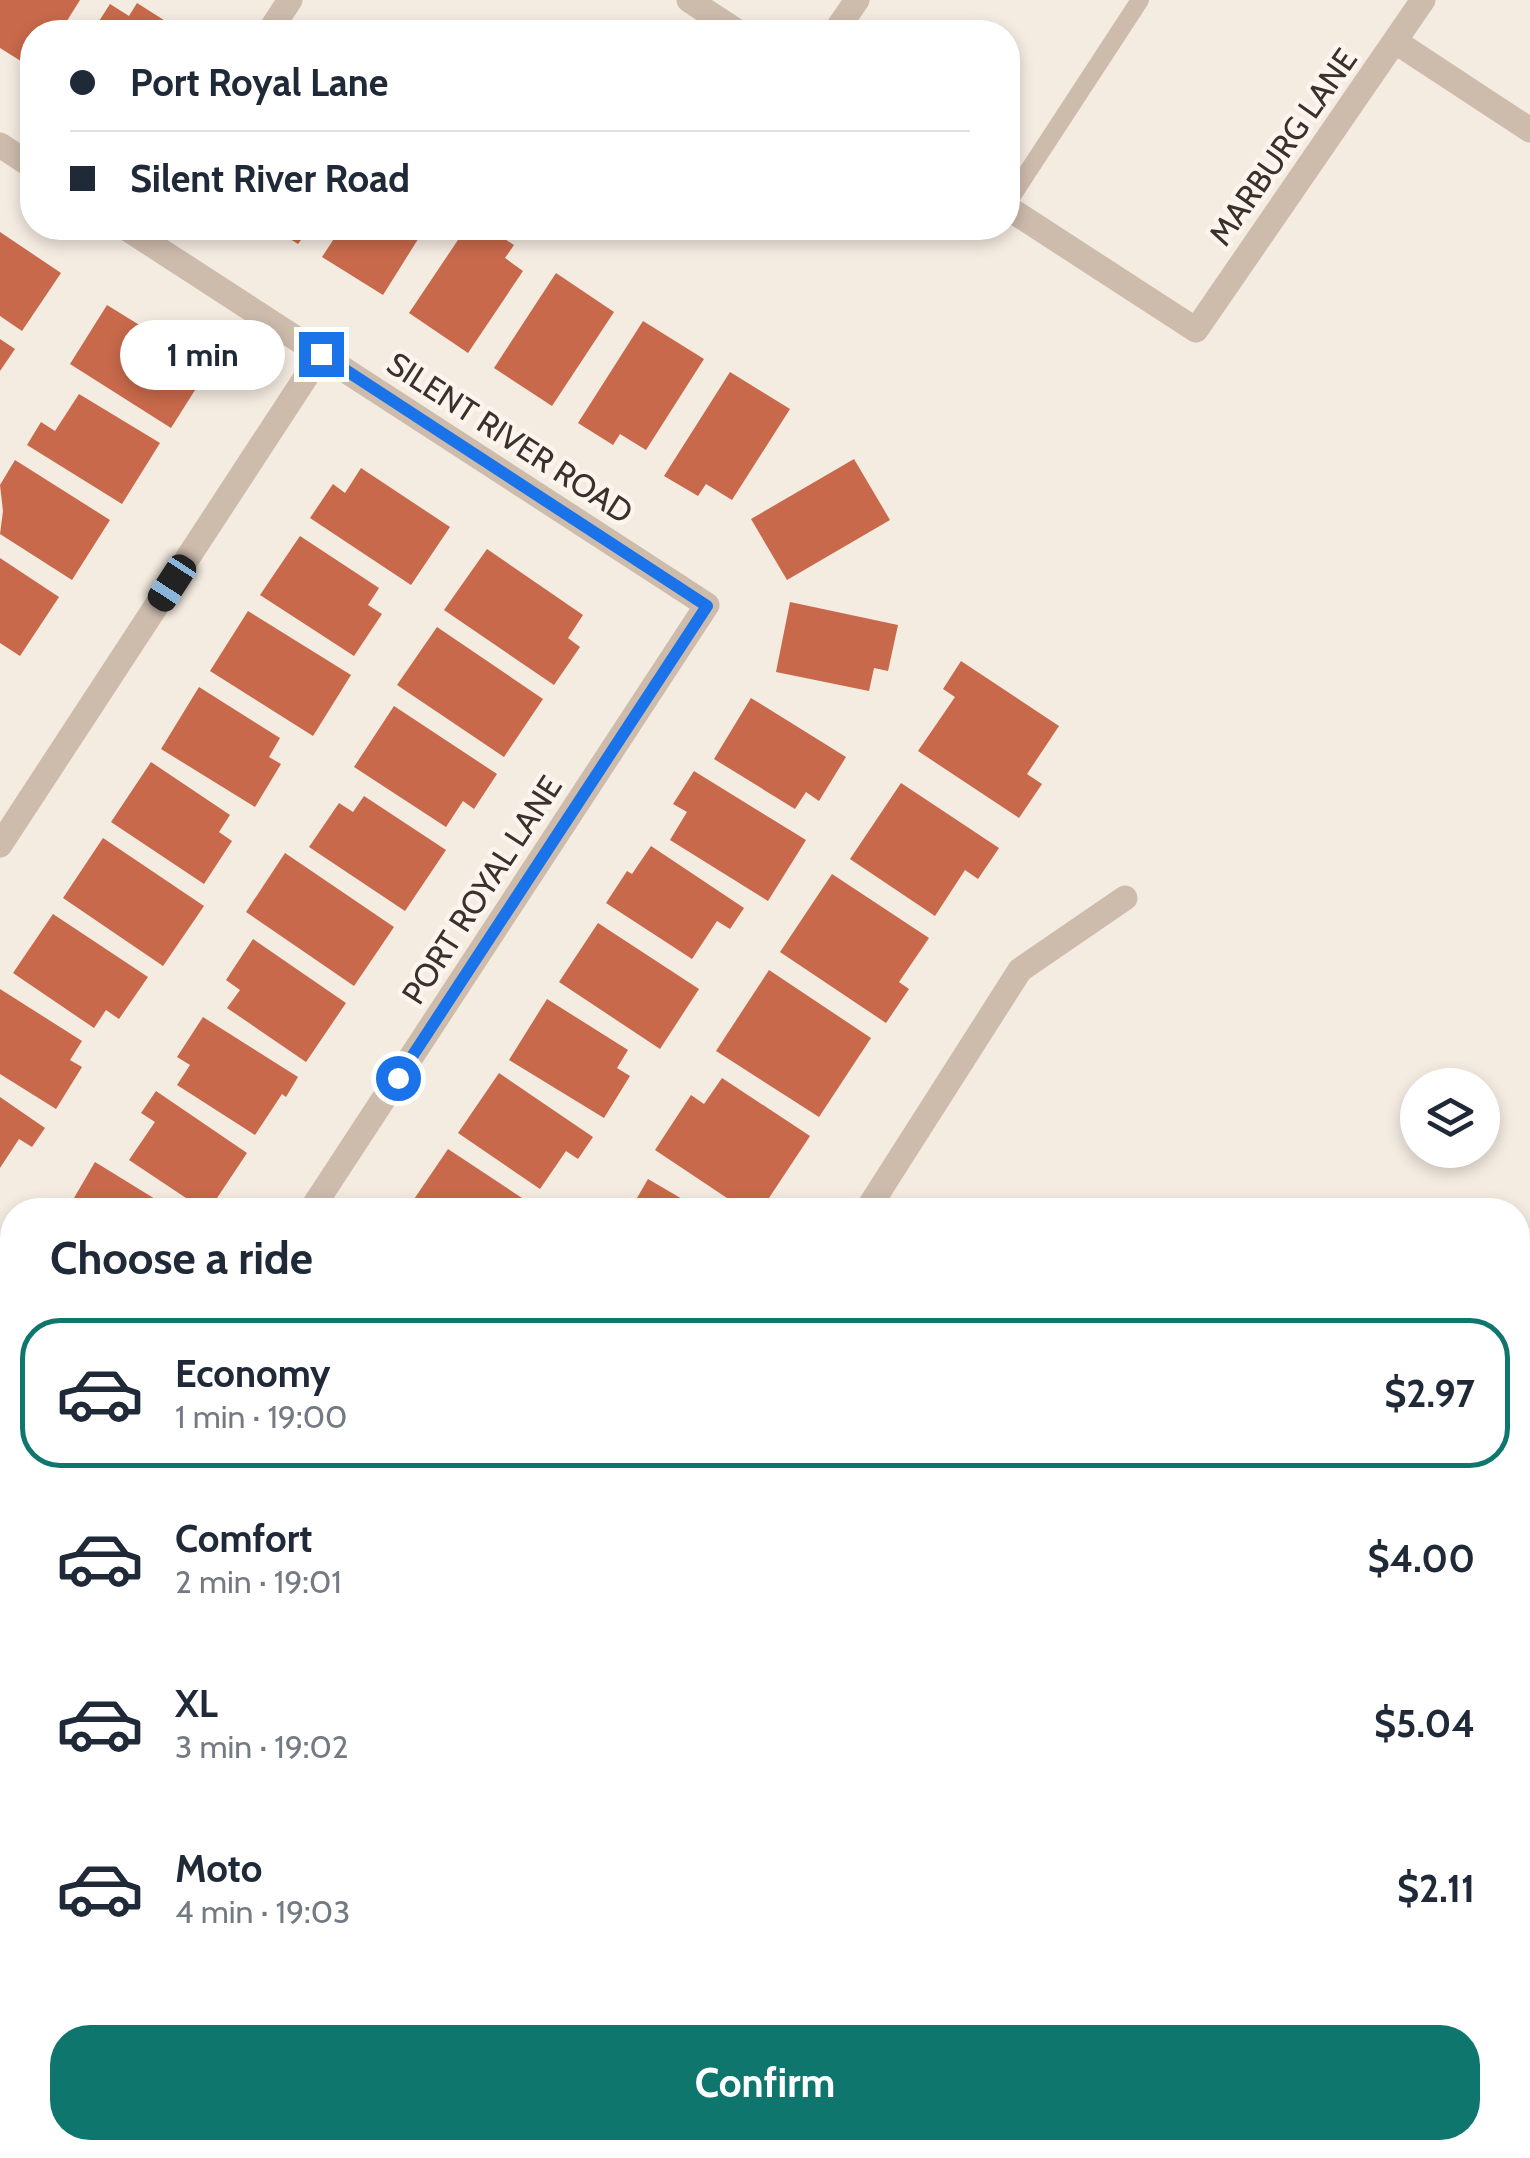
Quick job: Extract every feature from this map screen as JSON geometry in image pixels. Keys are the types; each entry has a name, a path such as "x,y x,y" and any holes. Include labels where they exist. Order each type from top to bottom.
{"street":[{"path":"689,0 720,20"},
{"name":"MARBURG LANE","path":"1020,213 1196,330 1423,0"},
{"path":"1396,42 1530,130"},
{"name":"SILENT RIVER ROAD","path":"150,240 707,606"},
{"path":"0,845 321,354"},
{"name":"PORT ROYAL LANE","path":"319,1198 707,606"},
{"path":"875,1198 1020,970 1125,898"}],"lane":[{"path":"1020,186 1140,0"}],"building":[{"path":"0,0 80,0 68,20 20,20 20,60 0,48"},
{"path":"137,3 164,20 100,20 110,4 129,16"},
{"path":"0,232 61,273 22,331 0,316"},
{"path":"333,240 417,240 383,295 322,257"},
{"path":"458,240 506,240 514,245 505,258 523,271 468,353 409,313"},
{"path":"556,273 614,312 552,406 494,368"},
{"path":"107,305 209,368 171,428 70,364"},
{"path":"643,321 704,359 646,450 620,434 613,445 578,423"},
{"path":"0,339 15,349 0,371"},
{"path":"730,372 790,409 732,500 706,484 698,496 664,476"},
{"path":"79,394 160,443 122,504 27,445 41,422 55,431"},
{"path":"854,459 890,520 787,580 751,519"},
{"path":"15,460 110,520 72,580 0,534 0,485"},
{"path":"361,468 450,527 411,585 310,518 333,484 345,493"},
{"path":"300,536 379,588 368,605 382,614 354,656 260,595"},
{"path":"487,549 583,615 568,638 580,647 554,685 444,610"},
{"path":"0,558 59,597 20,656 0,643"},
{"path":"790,602 898,625 888,671 874,668 869,691 776,672"},
{"path":"248,611 351,675 313,736 210,671"},
{"path":"437,627 543,699 504,757 397,685"},
{"path":"961,661 1059,726 1027,774 1042,784 1019,818 918,751 955,697 943,689"},
{"path":"199,687 280,738 269,757 281,764 255,807 161,749"},
{"path":"751,698 846,757 819,801 806,792 795,809 714,759"},
{"path":"394,706 497,774 474,809 463,801 446,827 354,767"},
{"path":"151,762 230,815 219,832 232,841 204,884 111,822"},
{"path":"694,771 806,840 768,901 670,840 687,812 673,804"},
{"path":"901,783 999,848 978,879 965,870 935,916 850,859"},
{"path":"364,796 446,850 405,911 309,847 339,803 353,812"},
{"path":"103,838 204,906 163,966 63,898"},
{"path":"651,846 744,908 730,929 717,921 692,959 606,903 627,871 632,874"},
{"path":"285,853 394,927 354,986 246,912"},
{"path":"832,874 929,938 899,982 909,989 886,1023 780,952"},
{"path":"53,914 148,977 119,1019 106,1010 94,1028 13,973"},
{"path":"598,923 699,989 660,1049 559,982"},
{"path":"253,939 346,1003 306,1062 227,1008 240,990 226,980"},
{"path":"769,970 871,1038 819,1117 716,1051"},
{"path":"0,989 82,1041 70,1060 82,1067 56,1109 0,1074"},
{"path":"547,999 628,1050 617,1068 630,1076 604,1118 509,1060"},
{"path":"203,1017 298,1077 255,1135 177,1085 190,1065 177,1057"},
{"path":"499,1073 593,1137 578,1159 566,1151 540,1189 458,1133"},
{"path":"722,1078 810,1136 769,1198 727,1198 655,1150 691,1095 704,1104"},
{"path":"156,1091 247,1153 217,1198 186,1198 129,1160 155,1122 141,1113"},
{"path":"0,1097 45,1128 32,1147 19,1139 0,1168"},
{"path":"448,1149 522,1198 415,1198"},
{"path":"95,1162 154,1198 74,1198"},
{"path":"648,1179 680,1198 637,1198"}],"route":[{"path":"321,354 707,606 398,1078"}]}
